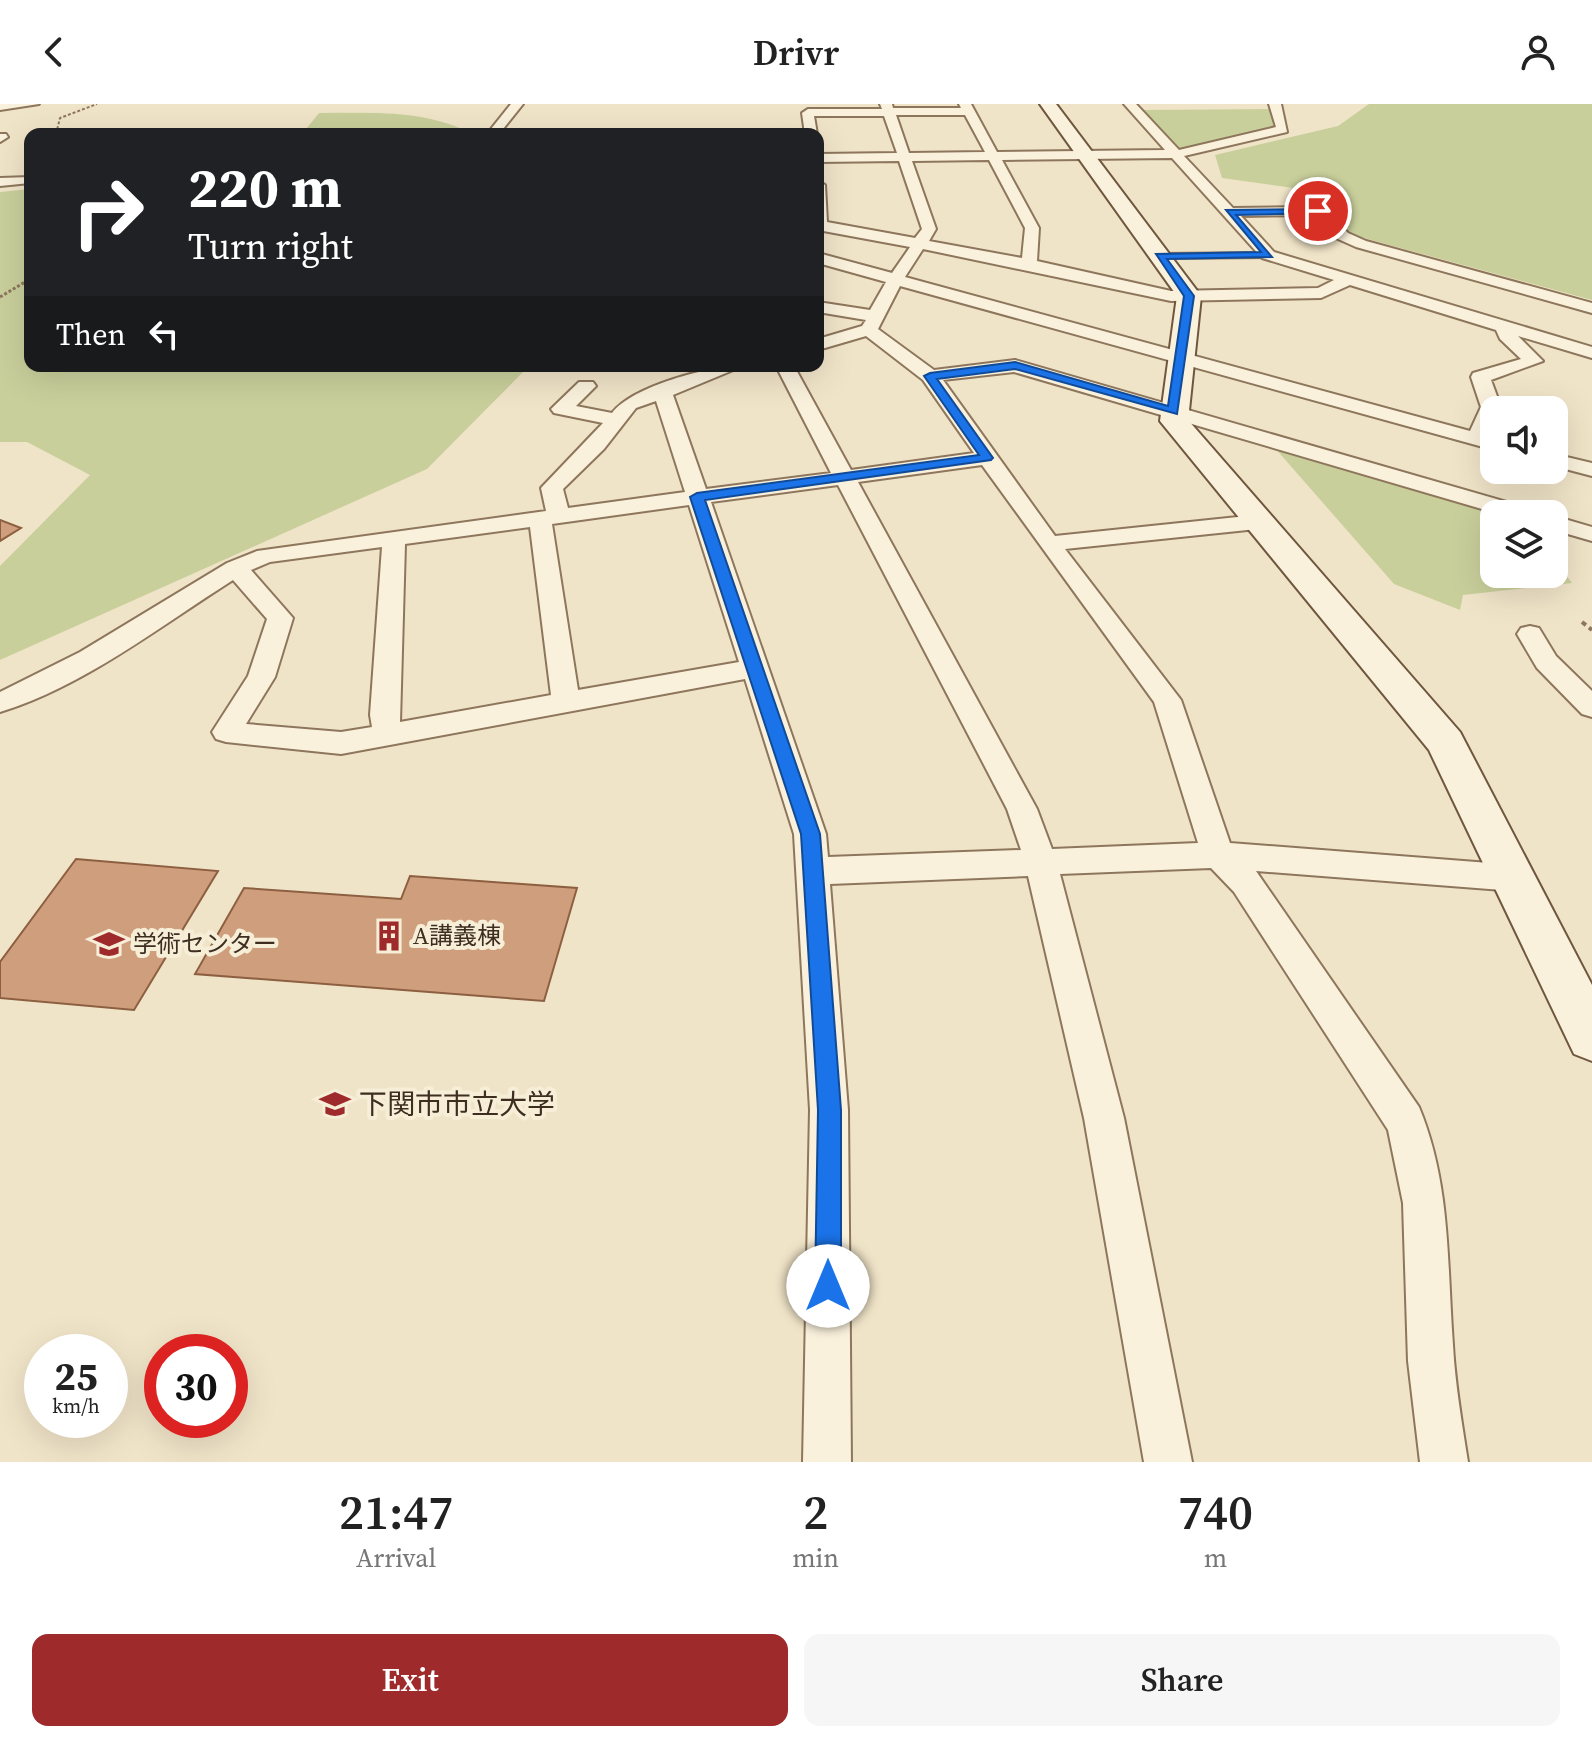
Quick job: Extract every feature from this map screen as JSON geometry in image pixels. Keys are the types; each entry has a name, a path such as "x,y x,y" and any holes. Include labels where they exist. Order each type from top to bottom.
{"street":[{"path":"0,107 33,104"},
{"path":"498,128 517,104"},
{"path":"1048,104 1189,296 1174,421 1446,742 1592,1037"},
{"path":"1130,104 1268,255 1592,353"},
{"path":"824,158 1176,154 1283,129 1275,104"},
{"path":"810,128 806,108 967,107 1032,228 1029,264"},
{"path":"824,343 872,323 929,229 887,108"},
{"path":"0,182 24,180"},
{"path":"1303,196 1343,236 1361,244 1592,308"},
{"path":"1229,212 1318,211"},
{"path":"824,226 1029,264 1160,295 1321,293 1347,280"},
{"path":"824,260 1480,439"},
{"path":"1552,341 1592,308"},
{"path":"824,309 872,323 930,376 987,458 1167,700 1218,855 1246,882 1387,1089 1417,1151 1430,1351 1444,1462"},
{"path":"1487,396 1480,377 1534,361 1506,335 1504,326"},
{"path":"930,376 1015,366 1480,501"},
{"path":"566,702 549,518 552,488 597,445 629,404 716,372"},
{"path":"788,372 1022,809 1041,861 1104,1118 1168,1462"},
{"path":"586,386 561,409 617,420"},
{"path":"662,390 810,834 829,1110 827,1462"},
{"path":"0,702 22,695 236,568 265,556 987,458"},
{"path":"1568,464 1592,470"},
{"path":"1051,543 1257,522"},
{"path":"1568,527 1592,534"},
{"path":"388,734 384,715 394,539"},
{"path":"236,568 280,618 261,677 226,732 341,743 754,668"},
{"path":"1530,634 1546,662 1592,707"},
{"path":"814,871 1218,855 1515,878"}],"lane":[{"path":"1160,256 1268,255"}],"path":[{"path":"58,128 60,118 97,104"},
{"path":"0,297 24,283"},
{"path":"1582,622 1592,630"}],"green space":[{"path":"1369,104 1592,104 1592,300 1349,234 1308,190 1222,178 1215,155 1338,126"},
{"path":"1272,109 1276,127 1181,151 1141,110"},
{"path":"319,113 378,113 417,116 459,128 307,128"},
{"path":"24,190 24,372 523,372 427,469 0,660 0,566 90,475 27,442 0,442 0,192"},
{"path":"1274,447 1480,508 1480,588 1527,588 1463,595 1460,610 1394,584"}],"building":[{"path":"0,520 21,528 0,541"},
{"path":"76,859 218,871 134,1010 0,998 0,962"},
{"name":"A講義棟","path":"410,876 577,888 544,1001 195,974 244,888 401,899"}],"place":[{"name":"A講義棟","path":"389,936"},
{"name":"学術センター","path":"109,944"},
{"name":"下関市市立大学","path":"335,1104"}],"route":[{"path":"828,1286 829,1110 823,980 810,834 697,497 987,458 930,376 1015,366 1173,412 1189,296 1160,256 1268,255 1229,212 1318,211"}]}
